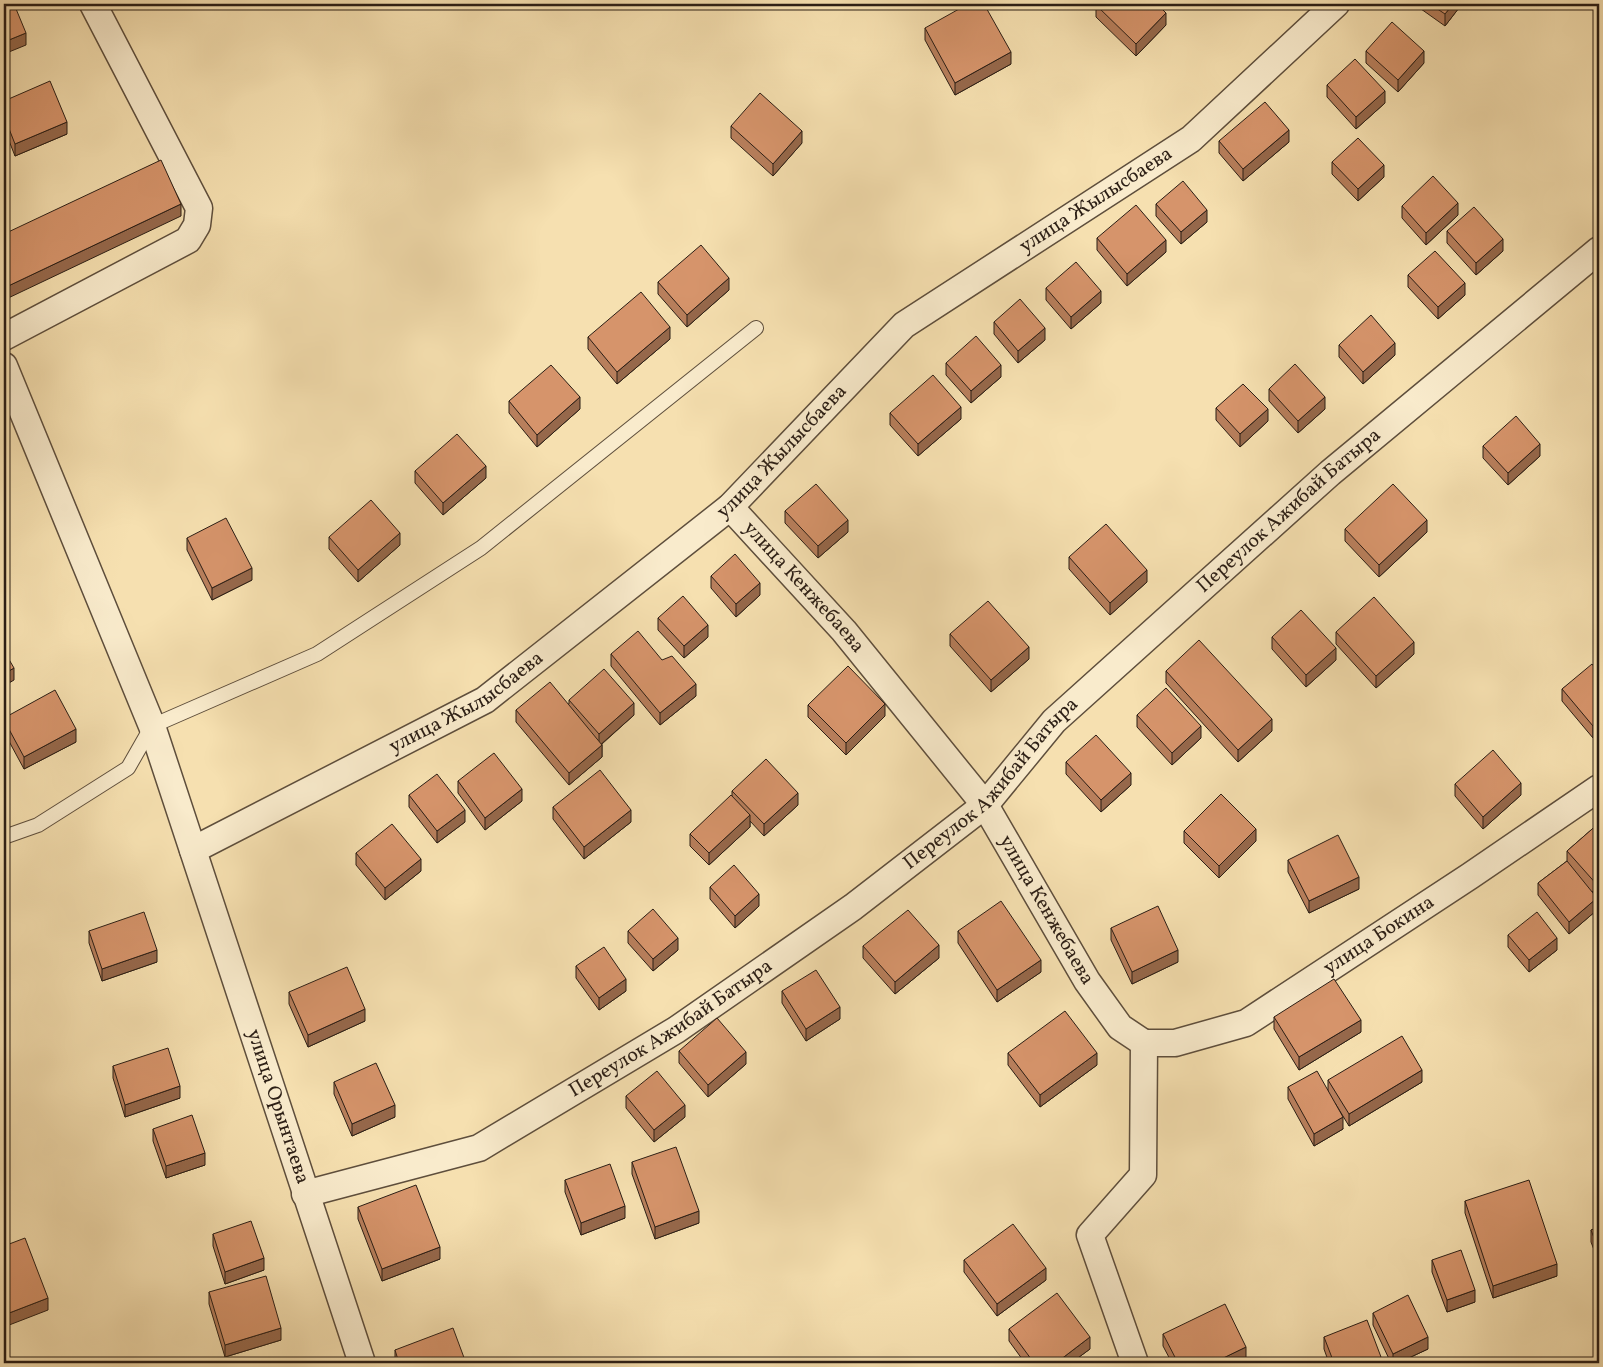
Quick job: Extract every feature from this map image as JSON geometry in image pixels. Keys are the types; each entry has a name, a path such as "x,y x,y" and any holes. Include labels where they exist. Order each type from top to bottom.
{"street":[{"path":"4,337 188,240 197,225 199,208 93,4"},
{"name":"улица Жылысбаева","path":"193,850 485,700 730,507 904,325 1191,139 1336,4"},
{"name":"Переулок Ажибай Батыра","path":"305,1194 479,1148 676,1030 853,907 985,805 1054,721 1330,473 1599,250"},
{"name":"улица Орынтаева","path":"4,366 152,726 362,1363"},
{"name":"улица Кенжебаева","path":"730,507 844,631 985,805 1087,981 1120,1026 1144,1043"},
{"name":"улица Бокина","path":"1144,1043 1175,1043 1246,1023 1470,876 1599,788"},
{"path":"1135,1363 1090,1235 1143,1175 1144,1043"}],"lane":[{"path":"4,837 38,825 128,768 152,726 317,654 481,548 756,328"}],"building":[{"path":"4,4 14,4 26,33 4,42"},
{"path":"968,4 984,4 1011,52 955,83 925,28"},
{"path":"1097,4 1157,4 1166,13 1136,44"},
{"path":"1430,4 1453,4 1445,14"},
{"path":"1392,22 1424,51 1398,80 1366,51"},
{"path":"1355,59 1385,91 1356,117 1327,85"},
{"path":"50,81 67,122 15,144 4,116 4,101"},
{"path":"760,93 802,131 773,164 731,126"},
{"path":"1265,102 1289,130 1243,169 1219,141"},
{"path":"1358,138 1384,165 1358,189 1332,162"},
{"path":"161,160 181,204 4,288 4,234"},
{"path":"1433,176 1458,203 1426,233 1402,206"},
{"path":"1183,181 1207,210 1181,232 1156,204"},
{"path":"1136,205 1166,240 1127,274 1097,238"},
{"path":"1474,207 1503,239 1476,263 1447,231"},
{"path":"701,245 729,278 687,315 658,282"},
{"path":"1435,251 1465,283 1438,307 1408,275"},
{"path":"1076,262 1101,291 1071,317 1046,288"},
{"path":"641,292 670,327 617,372 588,337"},
{"path":"1020,299 1045,328 1018,351 994,322"},
{"path":"1371,315 1395,343 1363,372 1339,345"},
{"path":"976,336 1001,365 971,391 946,363"},
{"path":"1295,364 1325,397 1298,421 1269,389"},
{"path":"551,365 580,397 537,435 509,401"},
{"path":"933,375 961,407 918,444 890,413"},
{"path":"1243,384 1268,409 1240,434 1216,408"},
{"path":"1516,416 1540,444 1508,473 1483,446"},
{"path":"457,434 486,466 443,503 415,471"},
{"path":"816,484 848,520 818,546 785,511"},
{"path":"1393,484 1427,520 1379,565 1345,529"},
{"path":"371,500 400,533 358,570 329,537"},
{"path":"226,518 252,568 212,588 187,538"},
{"path":"1106,524 1147,570 1110,603 1069,557"},
{"path":"735,554 760,583 736,604 711,576"},
{"path":"4,573 8,581 4,584"},
{"path":"683,596 708,625 684,646 658,618"},
{"path":"1374,597 1414,642 1376,676 1336,632"},
{"path":"988,601 1029,647 991,680 950,634"},
{"path":"1301,610 1336,648 1306,675 1272,637"},
{"path":"638,631 662,660 672,656 696,684 660,713 611,654"},
{"path":"1199,640 1272,719 1238,750 1166,671"},
{"path":"4,651 14,668 4,674"},
{"path":"1599,660 1599,670 1594,664"},
{"path":"1592,664 1599,673 1599,720 1593,726 1562,689"},
{"path":"848,666 885,704 846,743 808,705"},
{"path":"604,669 634,703 599,734 569,700"},
{"path":"550,682 602,745 569,773 516,710"},
{"path":"1166,688 1201,726 1172,753 1137,715"},
{"path":"55,690 76,729 24,757 4,718"},
{"path":"1096,735 1131,773 1101,800 1066,762"},
{"path":"1493,750 1521,783 1483,817 1455,784"},
{"path":"494,753 522,789 485,818 458,781"},
{"path":"766,759 798,793 764,824 732,791"},
{"path":"600,770 631,810 584,847 553,807"},
{"path":"437,774 465,810 437,831 409,795"},
{"path":"1221,794 1256,829 1219,866 1184,831"},
{"path":"731,795 750,815 709,853 690,834"},
{"path":"1599,823 1599,887 1567,851"},
{"path":"392,824 421,859 385,888 356,853"},
{"path":"1338,835 1359,877 1309,901 1288,860"},
{"path":"1567,861 1597,898 1569,922 1538,883"},
{"path":"734,865 759,894 735,916 710,887"},
{"path":"1001,901 1041,960 997,990 958,931"},
{"path":"1158,906 1178,950 1132,972 1111,928"},
{"path":"653,909 678,938 653,959 628,931"},
{"path":"908,910 939,945 895,982 863,946"},
{"path":"144,912 157,950 102,969 89,931"},
{"path":"1537,912 1557,938 1529,960 1508,935"},
{"path":"604,947 626,979 599,998 576,966"},
{"path":"347,967 365,1009 308,1035 289,992"},
{"path":"816,970 840,1007 806,1029 782,991"},
{"path":"1334,979 1361,1020 1299,1057 1274,1017"},
{"path":"1065,1011 1097,1053 1040,1095 1008,1053"},
{"path":"717,1018 746,1052 708,1085 679,1051"},
{"path":"1402,1036 1422,1070 1349,1114 1328,1080"},
{"path":"168,1048 180,1086 125,1105 113,1066"},
{"path":"376,1063 395,1105 352,1124 334,1082"},
{"path":"657,1071 685,1105 654,1130 626,1096"},
{"path":"1317,1071 1343,1117 1314,1134 1288,1087"},
{"path":"192,1115 205,1153 166,1166 153,1129"},
{"path":"676,1147 699,1211 655,1227 632,1162"},
{"path":"610,1164 625,1206 581,1223 565,1180"},
{"path":"1529,1180 1557,1264 1493,1286 1465,1201"},
{"path":"416,1185 440,1247 382,1269 358,1207"},
{"path":"251,1221 264,1258 225,1272 213,1234"},
{"path":"1013,1224 1046,1268 997,1304 964,1260"},
{"path":"1599,1227 1599,1251 1591,1230"},
{"path":"25,1238 48,1298 4,1315 4,1246"},
{"path":"1461,1250 1475,1290 1447,1300 1432,1260"},
{"path":"266,1276 281,1328 225,1345 209,1292"},
{"path":"1057,1293 1090,1337 1056,1363 1034,1363 1009,1329"},
{"path":"1408,1295 1428,1337 1393,1354 1373,1313"},
{"path":"1225,1304 1246,1347 1213,1363 1178,1363 1163,1334"},
{"path":"1367,1320 1381,1357 1364,1363 1334,1363 1324,1337"},
{"path":"453,1328 466,1363 399,1363 395,1350"}]}
